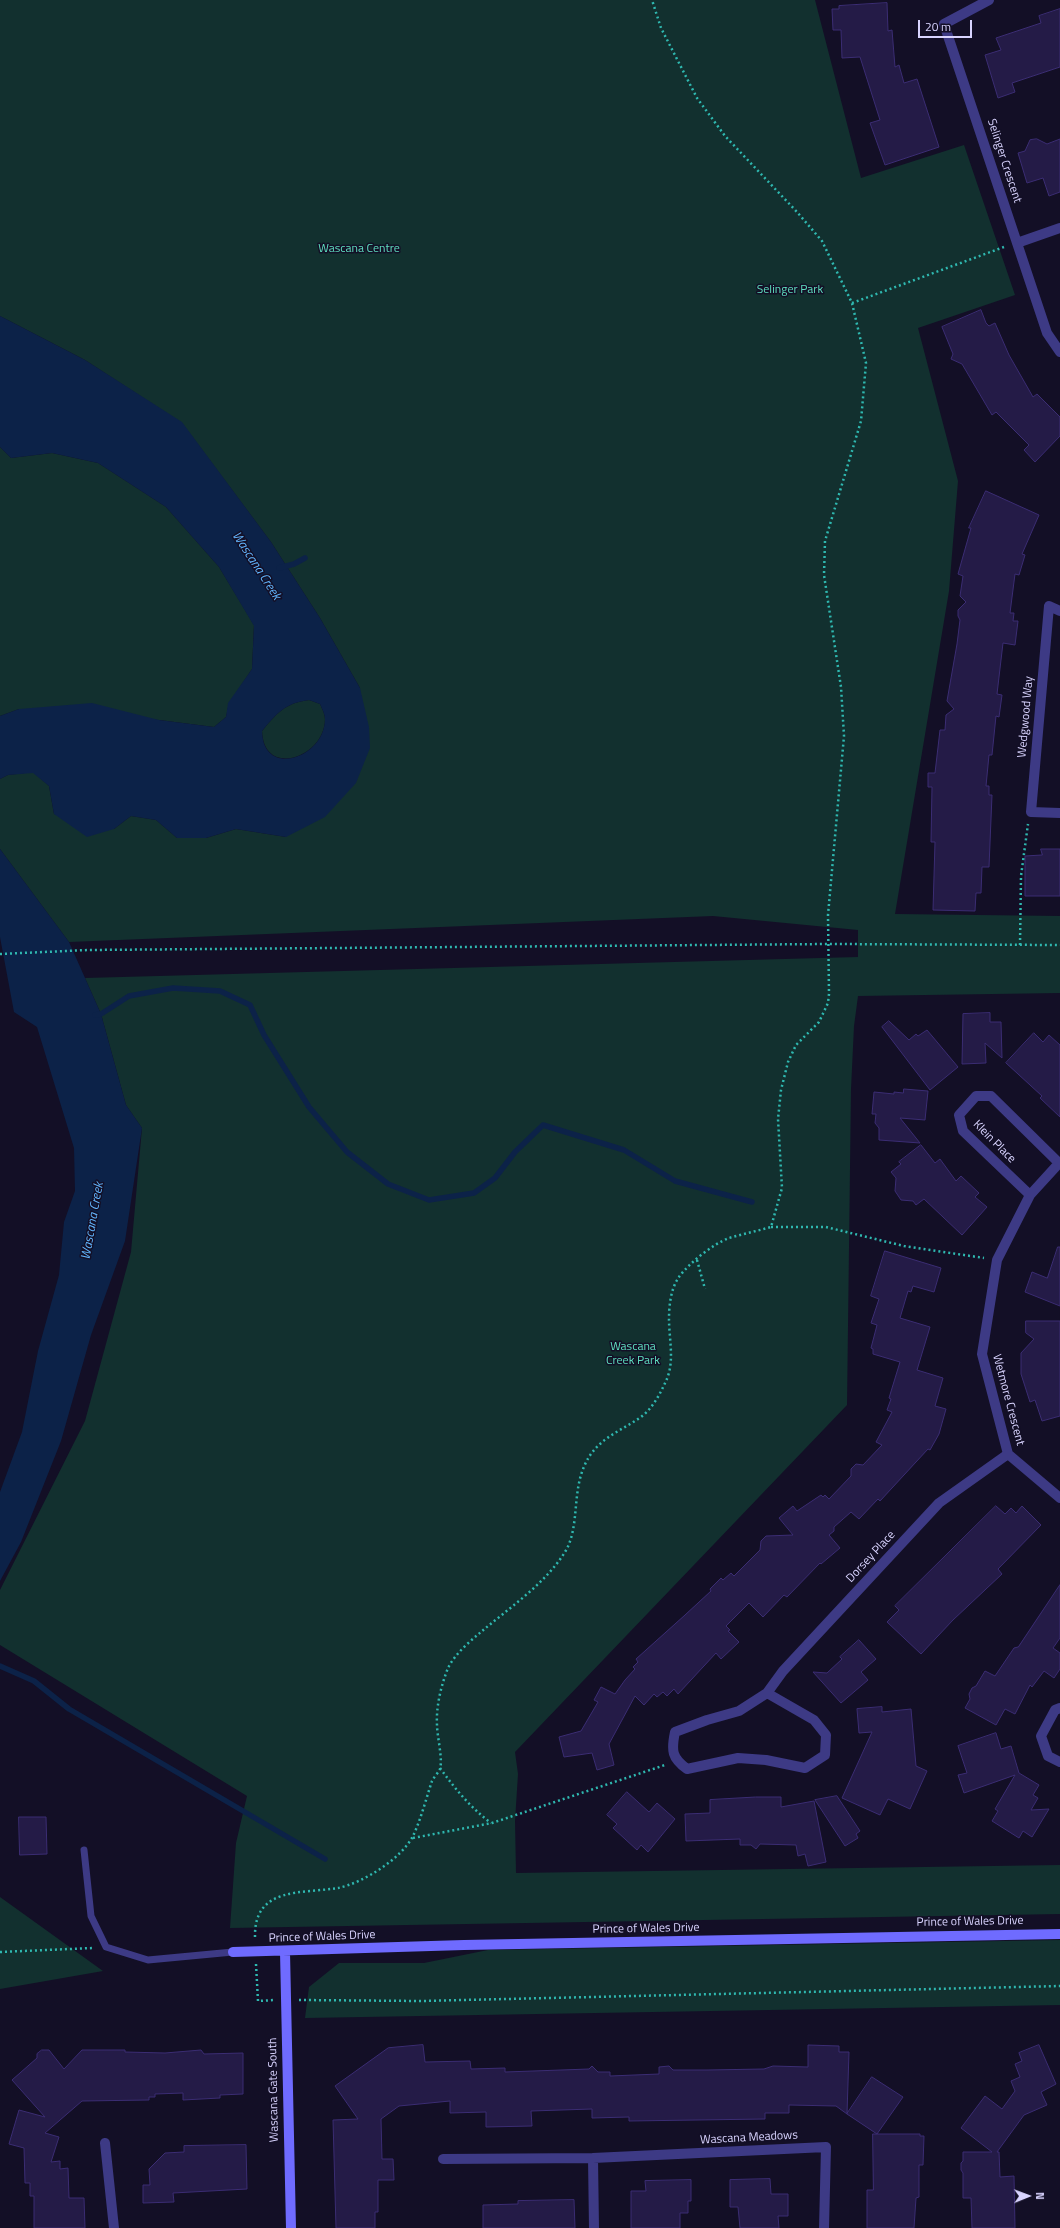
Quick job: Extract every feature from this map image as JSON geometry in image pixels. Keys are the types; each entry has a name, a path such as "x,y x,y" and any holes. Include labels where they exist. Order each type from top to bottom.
{"main road":[{"name":"Prince of Wales Drive","path":"233,1952 255,1953 472,1945 1060,1934"},
{"name":"Wascana Gate South","path":"285,1952 285,2000 292,2228"}],"street":[{"name":"Selinger Crescent","path":"989,0 944,24 1047,332 1060,352"},
{"path":"1017,242 1060,228"},
{"name":"Wedgwood Way","path":"1030,812 1049,606 1060,611"},
{"path":"1030,812 1060,812"},
{"name":"Klein Place","path":"1030,1195 962,1130 959,1115 963,1110 976,1096 991,1096 1060,1162"},
{"name":"Wetmore Crescent","path":"1060,1162 1030,1195 997,1260 982,1354 1008,1454 1060,1498"},
{"name":"Dorsey Place","path":"677,1761 672,1747 675,1732 707,1720 739,1712 767,1693 783,1671 939,1502 1008,1454"},
{"path":"677,1761 687,1769 738,1758 766,1760 805,1768 825,1755 826,1735 814,1720 767,1693"},
{"path":"1060,1708 1055,1710 1041,1736 1048,1756 1060,1762"},
{"path":"105,2143 114,2228"},
{"name":"Wascana Meadows","path":"442,2159 593,2158 826,2147 824,2228"},
{"path":"593,2158 594,2228"}],"lane":[{"path":"84,1850 91,1916 106,1948 148,1960 233,1952"}],"path":[{"path":"652,0 660,28 673,56 697,98 725,136 797,212 822,241 852,303 866,363 866,385 861,421 825,541 824,574 841,687 844,736 828,915 828,1003 819,1022 793,1051 788,1062 781,1090 778,1119 782,1188 771,1227"},
{"path":"852,303 1017,242"},
{"path":"1020,945 1021,876 1030,812"},
{"path":"1,954 88,950 828,944 1060,945"},
{"path":"492,1823 474,1810 460,1796 440,1768 436,1724 440,1694 449,1666 464,1647 546,1575 566,1551 573,1531 577,1490 581,1473 591,1454 608,1437 643,1416 655,1401 667,1378 671,1358 669,1318 671,1296 679,1277 708,1250 727,1239 771,1227 826,1227 904,1246 997,1260"},
{"path":"698,1260 705,1289"},
{"path":"412,1838 492,1823 677,1761"},
{"path":"440,1768 434,1777 412,1838 375,1874 339,1888 289,1893 271,1900 262,1910 255,1924 258,2001 421,2001 1060,1986"},
{"path":"0,1952 106,1948"}],"green space":[{"path":"0,0 815,0 861,178 964,145 1015,295 918,328 958,481 949,591 895,914 1060,916 1060,993 858,996 854,1026 851,1089 847,1405 515,1752 518,1774 515,1821 516,1873 1060,1865 1060,1914 230,1928 236,1843 247,1796 0,1645 0,1590 85,1421 131,1252 142,1128 126,1105 101,1014 85,978 858,957 858,930 713,916 69,942 0,849 0,779 8,775 33,772 49,786 54,814 114,829 131,816 156,820 177,838 206,838 236,829 286,837 360,688 320,618 271,542 182,423 85,360 0,316"},
{"path":"0,447 11,458 52,453 98,463 166,507 219,567 254,625 252,669 229,703 226,717 214,727 159,720 19,709 0,716"},
{"path":"309,700 320,704 325,717 322,732 315,744 306,752 294,757 283,758 273,755 265,746 262,731 277,714 288,706 301,701"},
{"path":"0,1897 103,1971 0,1989"},
{"path":"1060,1940 1060,2005 305,2018 309,1987 339,1963 424,1963 488,1950"}],"water":[{"name":"Wascana Creek","path":"0,316 85,360 182,422 271,542 320,618 360,688 369,727 370,748 356,783 325,817 286,837 236,829 206,838 177,838 156,820 131,816 114,829 87,837 54,814 49,786 33,773 8,775 0,779 0,716 19,709 92,703 159,720 214,727 226,717 228,703 252,669 254,626 219,567 166,507 98,463 52,453 11,458 0,447","holes":["309,700 320,704 325,719 322,733 315,744 305,753 294,758 282,759 272,755 265,746 262,731 272,719 288,706 301,701"]},
{"name":"Wascana Creek","path":"0,849 69,942 101,1014 126,1105 142,1128 125,1241 91,1335 61,1441 21,1542 0,1581 0,1492 22,1432 38,1351 59,1275 64,1222 75,1191 74,1148 37,1027 14,1012 0,937"}],"building":[{"path":"887,3 888,31 892,30 895,67 899,65 904,83 917,79 939,147 885,165 870,123 880,120 860,57 842,58 841,30 833,30 832,9 839,9 839,6"},
{"path":"1060,9 1060,67 1012,83 1015,92 998,98 985,55 1001,50 996,38 1041,23 1039,16"},
{"path":"1037,139 1047,144 1060,139 1060,192 1049,196 1043,178 1027,183 1018,153 1025,151 1030,140"},
{"path":"981,310 986,323 989,326 995,323 1009,355 1033,397 1037,394 1060,417 1060,436 1035,462 1024,450 1029,445 996,412 992,415 962,364 951,359 953,354 942,327"},
{"path":"986,491 1039,515 1022,554 1025,555 1019,575 1015,574 1010,613 1014,613 1013,621 1018,621 1015,645 1003,643 997,694 1002,695 999,717 996,716 992,755 989,755 986,786 989,786 989,795 992,795 989,867 982,867 981,893 976,893 975,911 933,910 935,842 931,842 932,787 928,787 928,773 935,773 940,730 945,730 946,715 954,709 947,701 960,620 958,610 966,602 960,596 963,576 958,574 971,528 969,528"},
{"path":"1041,849 1060,849 1060,896 1025,896 1025,856 1042,855"},
{"path":"990,1013 990,1022 1001,1022 1002,1058 985,1043 986,1063 962,1064 963,1014"},
{"path":"889,1021 909,1040 916,1034 918,1036 927,1030 958,1067 930,1090 882,1027"},
{"path":"1034,1033 1043,1042 1049,1035 1060,1045 1060,1117 1040,1098 1042,1096 1006,1063"},
{"path":"904,1089 928,1091 925,1120 900,1118 920,1143 879,1140 879,1128 875,1123 876,1114 872,1114 874,1092 894,1094 894,1092 903,1093"},
{"path":"921,1145 935,1163 940,1159 956,1181 961,1176 979,1193 975,1197 987,1207 962,1235 924,1199 916,1205 913,1201 901,1200 895,1191 896,1178 891,1172 901,1164 899,1162"},
{"path":"1058,1247 1060,1247 1060,1306 1025,1292 1032,1272 1047,1278"},
{"path":"885,1251 941,1268 934,1292 913,1286 911,1292 908,1291 900,1318 930,1327 917,1370 943,1378 935,1406 946,1409 939,1434 930,1450 928,1449 880,1501 878,1499 859,1519 851,1512 834,1527 834,1531 829,1535 840,1548 821,1564 820,1563 787,1597 784,1595 763,1617 749,1603 726,1626 730,1630 728,1631 739,1642 721,1659 716,1653 678,1694 674,1689 667,1696 663,1692 657,1697 654,1694 644,1705 635,1696 609,1744 614,1765 597,1770 592,1753 564,1757 559,1737 581,1731 598,1702 594,1700 601,1687 615,1694 635,1669 633,1667 638,1662 636,1659 711,1591 710,1589 721,1578 723,1580 731,1573 734,1576 760,1550 761,1541 766,1536 793,1535 779,1518 793,1506 797,1511 821,1495 823,1497 825,1495 829,1499 851,1476 851,1469 856,1464 863,1465 882,1445 876,1442 892,1412 887,1410 891,1399 889,1398 900,1362 873,1354 873,1349 871,1348 877,1325 871,1323 879,1299 871,1296"},
{"path":"1026,1321 1060,1321 1060,1416 1042,1421 1035,1400 1030,1402 1021,1374 1021,1353 1034,1339 1026,1333"},
{"path":"996,1506 1005,1514 1011,1508 1016,1513 1022,1506 1041,1525 998,1569 1002,1574 953,1620 921,1654 887,1622 899,1610 895,1606"},
{"path":"1060,1585 1060,1638 1053,1648 1060,1653 1060,1669 1054,1678 1044,1671 1032,1687 1030,1685 1015,1714 1005,1709 996,1725 965,1708 970,1699 969,1694 972,1688 976,1686 985,1671 995,1676 1014,1648 1018,1647"},
{"path":"859,1640 876,1659 861,1672 868,1680 841,1703 813,1672 827,1673 842,1659 840,1657"},
{"path":"882,1707 882,1712 911,1709 916,1766 927,1771 910,1809 888,1799 880,1815 842,1798 872,1732 859,1733 857,1709"},
{"path":"996,1733 1001,1749 1011,1746 1019,1773 1039,1785 1033,1795 1038,1798 1031,1810 1049,1809 1032,1837 1023,1831 1019,1838 992,1821 998,1811 995,1809 1015,1775 964,1793 958,1775 967,1773 958,1746"},
{"path":"627,1792 649,1812 657,1803 675,1819 648,1852 641,1845 637,1850 613,1828 617,1824 607,1815"},
{"path":"837,1796 860,1831 856,1834 858,1838 845,1846 815,1800"},
{"path":"781,1797 781,1807 814,1801 826,1862 808,1866 805,1854 798,1856 796,1845 760,1844 756,1849 751,1845 740,1845 740,1839 686,1841 685,1814 710,1813 710,1800"},
{"path":"19,1817 46,1817 47,1854 20,1855"},
{"path":"423,2045 425,2062 470,2061 471,2069 505,2068 505,2072 589,2069 592,2066 598,2072 610,2072 610,2076 659,2074 659,2067 669,2066 673,2070 764,2069 773,2066 808,2067 808,2045 839,2046 839,2052 849,2052 847,2114 836,2106 789,2105 789,2113 765,2113 765,2119 629,2121 629,2117 592,2118 592,2109 531,2111 532,2126 486,2127 486,2112 450,2113 450,2101 399,2106 381,2119 382,2159 393,2159 394,2180 378,2180 378,2212 375,2212 375,2228 336,2228 333,2120 358,2119 335,2086 388,2048"},
{"path":"1039,2045 1056,2084 1041,2092 1047,2105 1024,2115 997,2152 999,2152 1000,2177 1014,2176 1015,2228 972,2228 971,2198 963,2198 963,2173 961,2170 961,2163 963,2161 963,2152 992,2152 961,2128 985,2096 1002,2109 1015,2091 1011,2081 1020,2077 1015,2064 1022,2061 1019,2053"},
{"path":"42,2050 49,2050 64,2069 82,2050 125,2050 125,2052 165,2053 201,2050 204,2054 243,2053 243,2094 220,2095 220,2098 183,2100 183,2093 155,2094 155,2097 149,2097 149,2100 82,2101 45,2133 59,2137 51,2162 60,2161 60,2169 68,2168 69,2198 84,2198 85,2228 34,2228 34,2196 30,2196 30,2183 25,2183 24,2148 9,2144 19,2110 45,2117 12,2080 37,2058 37,2054"},
{"path":"872,2077 903,2097 877,2134 847,2114"},
{"path":"873,2134 920,2134 920,2136 924,2136 923,2165 919,2165 919,2197 916,2198 914,2228 867,2228 867,2190 873,2190"},
{"path":"246,2145 247,2189 173,2193 174,2202 143,2203 143,2185 150,2185 149,2169 165,2153 184,2152 184,2146"},
{"path":"770,2179 771,2194 788,2194 788,2216 778,2216 779,2228 740,2228 738,2207 730,2207 730,2180"},
{"path":"691,2180 691,2201 688,2201 688,2213 680,2213 680,2228 631,2228 631,2191 646,2191 645,2181"},
{"path":"574,2200 575,2228 483,2228 483,2205 518,2204 518,2201"}],"waterway":[{"path":"279,568 294,564 305,558"},
{"path":"95,1015 101,1014 129,996 173,988 220,991 250,1005 264,1035 309,1107 347,1152 388,1184 429,1200 474,1193 495,1178 515,1152 543,1125 624,1150 675,1181 752,1202"},
{"path":"0,1666 34,1681 69,1709 325,1859"}],"park label":[{"name":"Wascana Centre","path":"359,249"},
{"name":"Selinger Park","path":"790,290"},
{"name":"Wascana Creek Park","path":"633,1354"}]}
